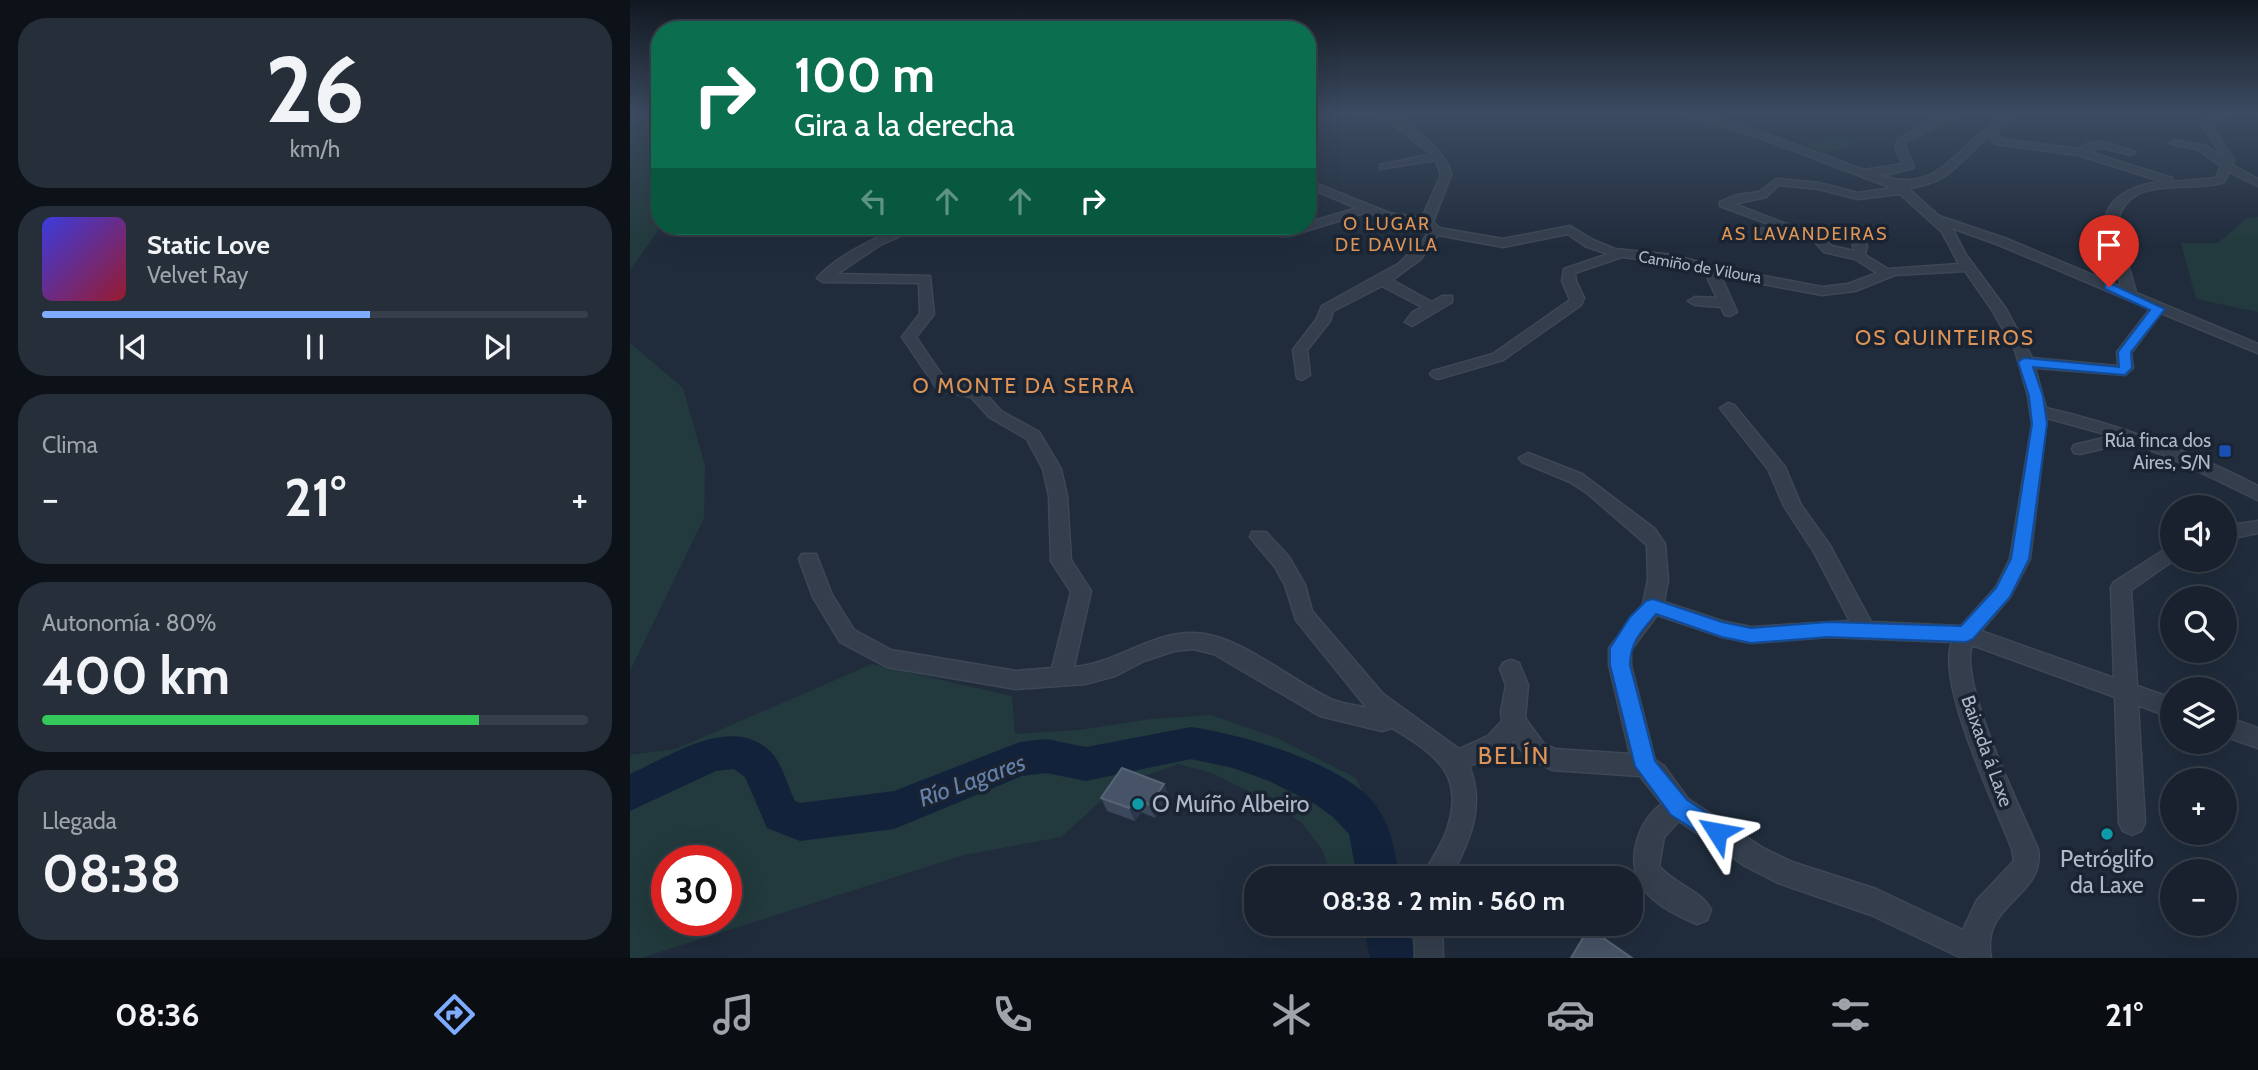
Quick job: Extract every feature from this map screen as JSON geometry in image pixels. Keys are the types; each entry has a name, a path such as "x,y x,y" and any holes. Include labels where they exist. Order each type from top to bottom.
{"street":[{"path":"1384,167 1435,157"},
{"path":"1302,375 1300,350 1323,321 1327,309 1381,280 1414,257 1431,227 1446,174 1445,163 1440,157"},
{"path":"1819,157 1908,190 1937,219 2005,319 2024,362 2039,411 2040,424 2020,559 2003,593 1966,634"},
{"path":"1863,173 1909,166 1905,157"},
{"path":"1758,234 1774,233 1783,225 1724,204 1737,198 1762,195 1780,181 1819,186 1851,200 1908,190 1929,182 1952,168 1962,157"},
{"path":"2094,157 2179,184"},
{"path":"2214,157 2258,183"},
{"path":"2130,296 2112,234 2112,219 2119,202 2132,191 2148,186 2217,182 2228,167 2227,157"},
{"name":"Camiño de Viloura","path":"1316,187 1394,218 1503,243 1570,230 1589,243 1618,254 1673,259 1715,271 1822,291 1850,288 1886,273 1968,267"},
{"path":"1316,224 1368,208"},
{"path":"1937,219 1982,233 2258,349"},
{"path":"894,235 876,242 824,278 925,279 928,309 909,337 918,352 943,387 951,390 966,389 977,394 995,414 1032,436 1052,469 1058,496 1061,561 1082,591 1061,677"},
{"path":"1857,236 1861,246 1859,256"},
{"path":"1822,243 1828,249 1859,256 1886,273"},
{"path":"1438,374 1488,362 1498,356 1576,302 1569,272 1618,254"},
{"path":"1695,301 1727,307 1714,279 1715,271"},
{"path":"1381,280 1433,307"},
{"path":"1412,322 1418,315 1447,299"},
{"path":"2024,362 2120,372 2126,368 2124,352 2145,322 2158,309"},
{"path":"1728,408 1763,447 1776,467 1793,506 1822,549 1865,630"},
{"path":"2039,411 2130,437 2197,463 2258,494"},
{"path":"2080,449 2130,437"},
{"path":"1528,458 1576,478 1648,534 1656,544 1658,580 1653,606 1620,648 1620,665 1646,766 1679,807 1754,858 1787,874 1876,903 1976,953"},
{"path":"2237,531 2258,527"},
{"path":"1259,537 1282,562 1294,585 1303,614 1375,701 1454,761 1464,793 1465,815 1456,843 1443,866"},
{"path":"809,559 822,597 846,635 887,658 1016,680 1107,670 1137,654 1174,643 1193,641 1219,646 1328,709 1382,721 1394,717"},
{"path":"2132,823 2121,587 2160,560"},
{"path":"1653,606 1722,629 1751,635 1828,629 1966,634 2160,704"},
{"name":"Baixada á Laxe","path":"1966,634 1959,653 1962,681 1978,734 2025,849 2026,862 2023,871 1980,917 1973,933 1976,953"},
{"path":"1511,669 1517,684 1512,712 1514,722 1535,750 1552,759 1646,766"},
{"path":"1454,761 1494,746 1504,738 1514,722"},
{"path":"2237,731 2258,738"},
{"path":"1679,807 1662,817 1650,834 1645,865 1653,879 1668,894 1697,910"},
{"path":"1428,936 1429,958"}],"green space":[{"path":"630,157 651,157 651,235 655,235 630,270"},
{"path":"2258,217 2258,312 2196,299 2181,243 2218,243 2247,218"},
{"path":"630,343 683,388 705,466 704,518 630,671"},
{"path":"872,664 1012,696 1015,734 1079,730 1151,719 1211,715 1277,738 1356,778 1386,846 1390,866 1328,866 1323,851 1302,823 1274,804 1212,773 1179,764 1120,784 1061,837 964,855 742,926 742,845 651,845 651,936 710,936 641,958 630,958 630,755 676,749"}],"building":[{"path":"1122,768 1164,784 1150,805 1135,799 1129,808 1101,798"},
{"path":"1584,936 1600,936 1632,958 1571,958"}],"waterway":[{"name":"Río Lagares","path":"630,793 712,755 739,751 759,765 781,815 800,822 894,810 1020,759 1046,756 1086,764 1191,743 1257,759 1329,791 1348,804 1365,823 1376,866"},
{"name":"Río Lagares","path":"1388,936 1393,958"}],"place":[{"name":"Rúa finca dos Aires, S/N","path":"2225,451"},
{"name":"O Muíño Albeiro","path":"1138,804"},
{"name":"Petróglifo da Laxe","path":"2107,834"}],"district":[{"name":"O LUGAR DE DAVILA","path":"1387,234"},
{"name":"AS LAVANDEIRAS","path":"1805,234"},
{"name":"OS QUINTEIROS","path":"1945,337"},
{"name":"O MONTE DA SERRA","path":"1024,385"},
{"name":"BELÍN","path":"1514,755"}],"route":[{"path":"1717,832 1671,800 1655,774 1646,766 1620,665 1620,648 1637,623 1653,606 1722,629 1751,635 1828,629 1966,634 2003,593 2020,559 2040,424 2036,396 2024,362 2115,374 2126,368 2124,352 2145,322 2158,309 2109,287"}]}
